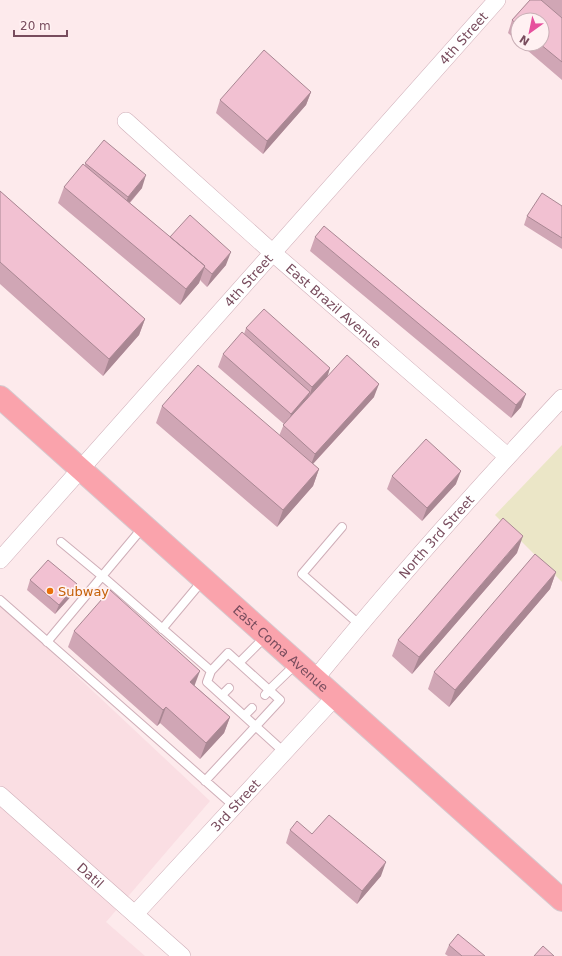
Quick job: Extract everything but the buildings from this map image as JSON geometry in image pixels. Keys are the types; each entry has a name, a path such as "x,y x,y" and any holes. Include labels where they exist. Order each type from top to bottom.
{"main road":[{"name":"East Coma Avenue","path":"0,397 562,900"}],"street":[{"name":"4th Street","path":"0,560 497,0"},
{"name":"East Brazil Avenue","path":"126,121 273,253 507,456"},
{"name":"North 3rd Street","path":"315,679 507,456 562,398"},
{"name":"3rd Street","path":"134,914 335,697"},
{"name":"Datil","path":"0,795 182,956"}],"lane":[{"path":"47,642 144,526"},
{"path":"342,527 302,574 360,625"},
{"path":"61,542 211,671"},
{"path":"162,628 204,579"},
{"path":"0,600 234,806"},
{"path":"239,664 266,635"},
{"path":"205,781 257,726 280,700 267,692 228,653 211,671 207,682 245,715 257,726 284,752"},
{"path":"267,692 297,662"},
{"path":"222,695 229,688"},
{"path":"245,715 252,708"}],"shaded area":[{"path":"562,445 562,582 495,515"},
{"path":"0,604 210,801 106,922 145,956 0,956"}],"place":[{"name":"Subway","path":"50,591"}]}
